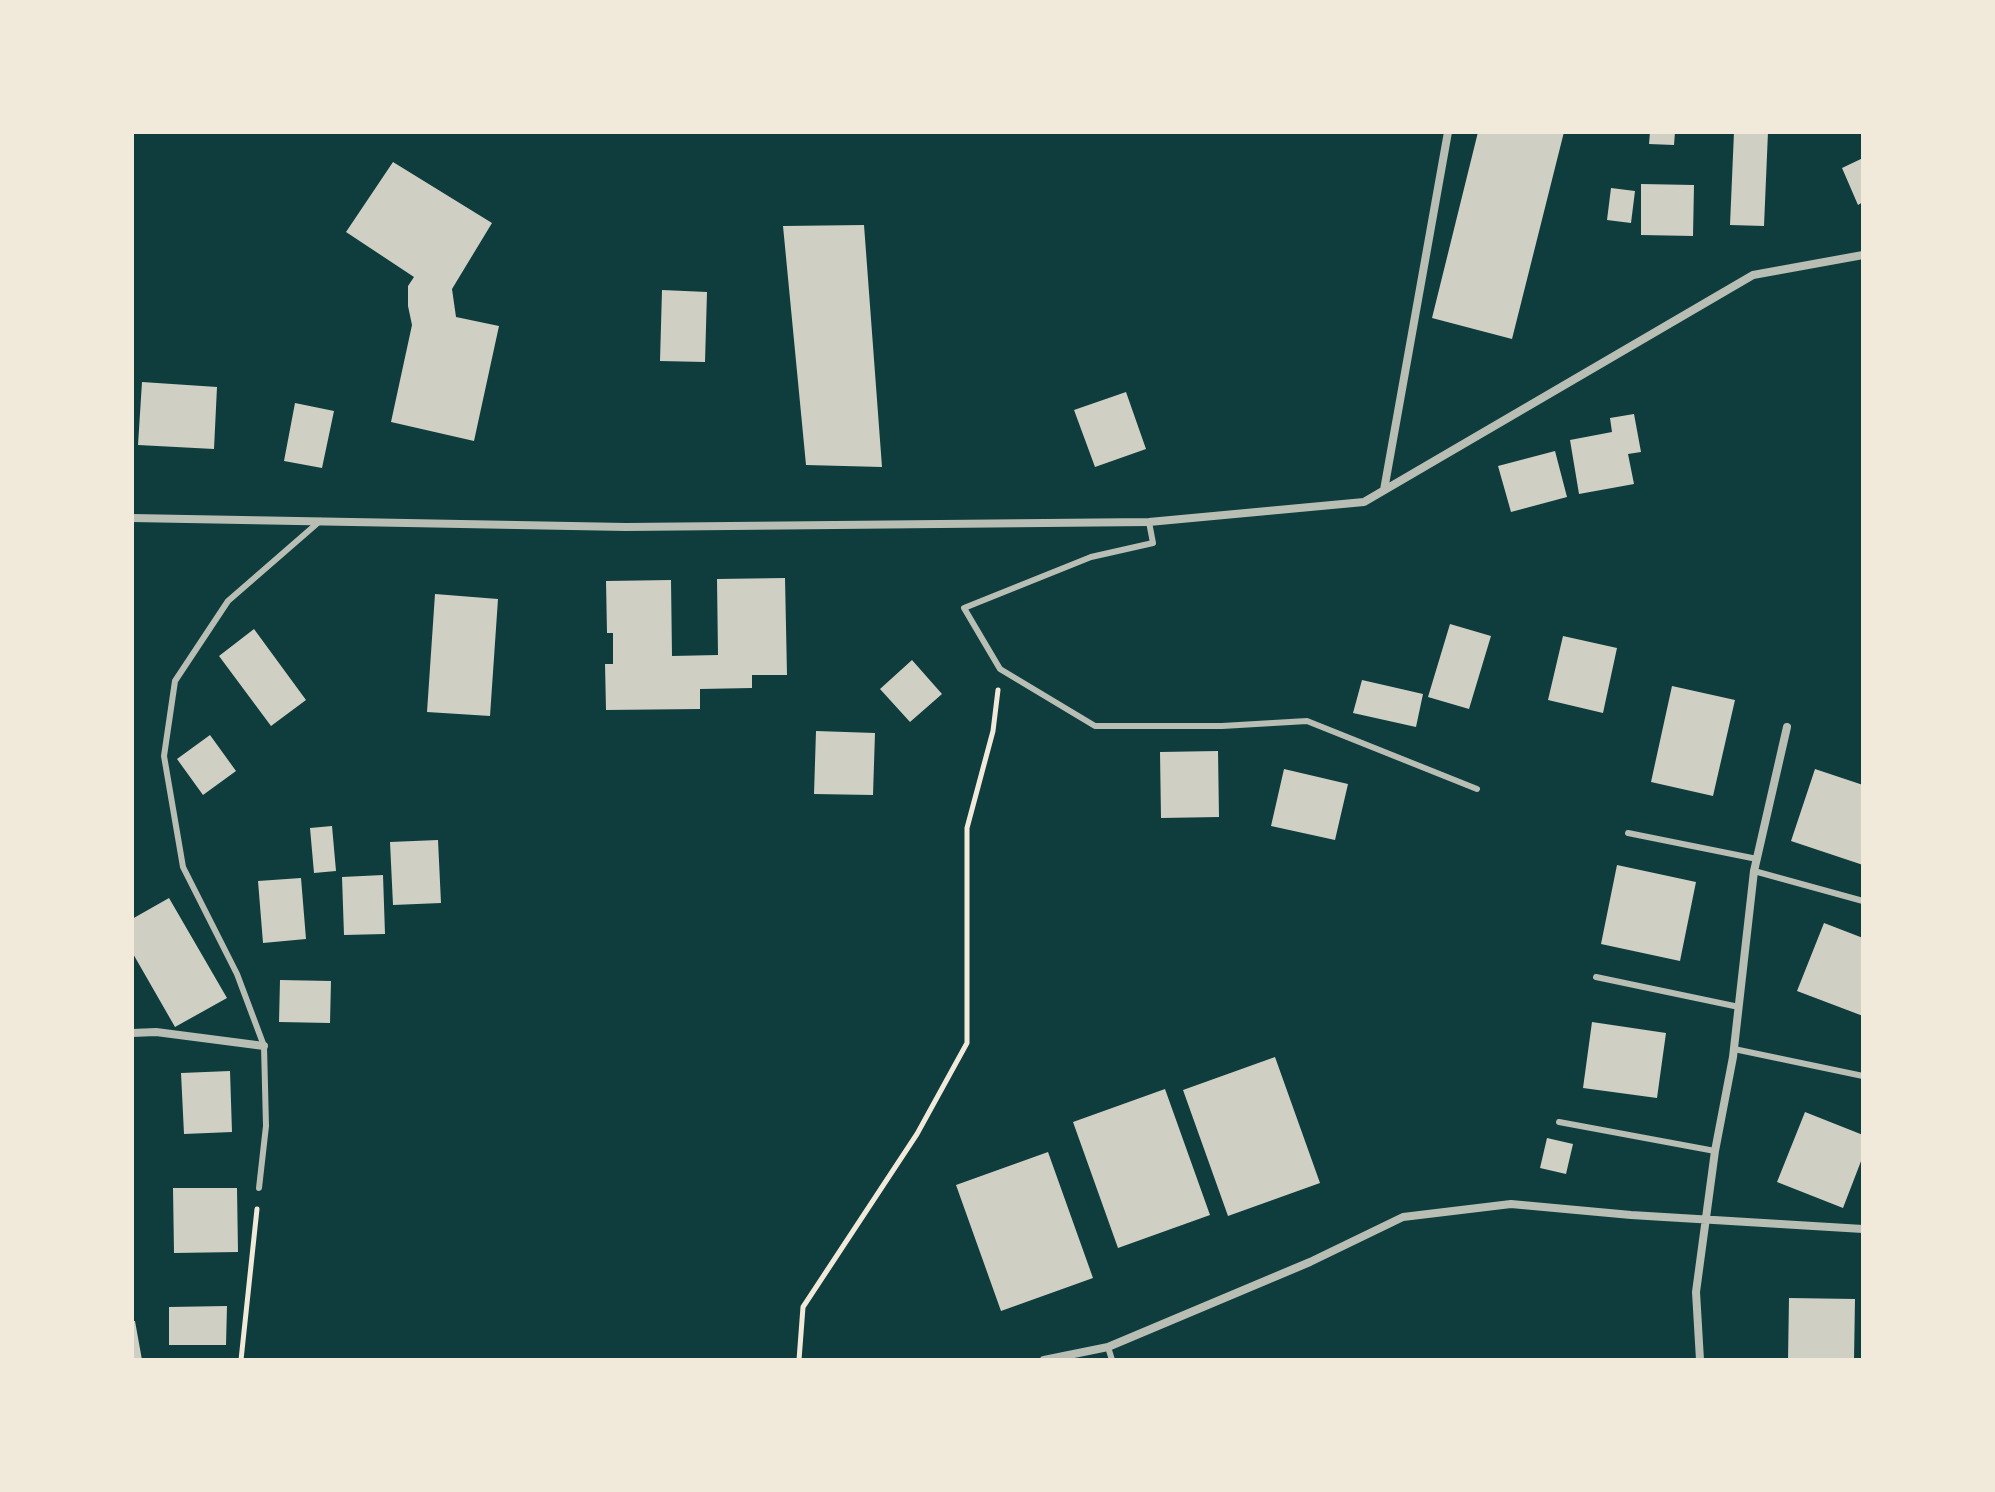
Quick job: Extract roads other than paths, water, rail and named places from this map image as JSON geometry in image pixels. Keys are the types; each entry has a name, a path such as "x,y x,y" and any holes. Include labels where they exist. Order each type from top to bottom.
{"street":[{"path":"1384,490 1448,132"},
{"path":"132,518 626,527 1149,522 1364,502 1753,275 1863,255"},
{"path":"1700,1360 1696,1292 1705,1219 1734,1049 1754,871 1787,727"},
{"path":"132,1033 156,1032 264,1046"},
{"path":"1044,1360 1108,1347 1310,1262 1403,1217 1511,1204 1863,1229"}],"lane":[{"path":"259,1188 266,1126 264,1046 237,974 183,867 164,756 175,681 228,601 320,521"},
{"path":"1149,522 1153,543 1091,557 964,608 1000,669 1095,726 1222,726 1307,721 1477,789"},
{"path":"1628,833 1757,859"},
{"path":"1754,871 1863,901"},
{"path":"1596,977 1739,1007"},
{"path":"1734,1049 1863,1076"},
{"path":"1559,1122 1715,1151"},
{"path":"1108,1347 1112,1360"}]}
